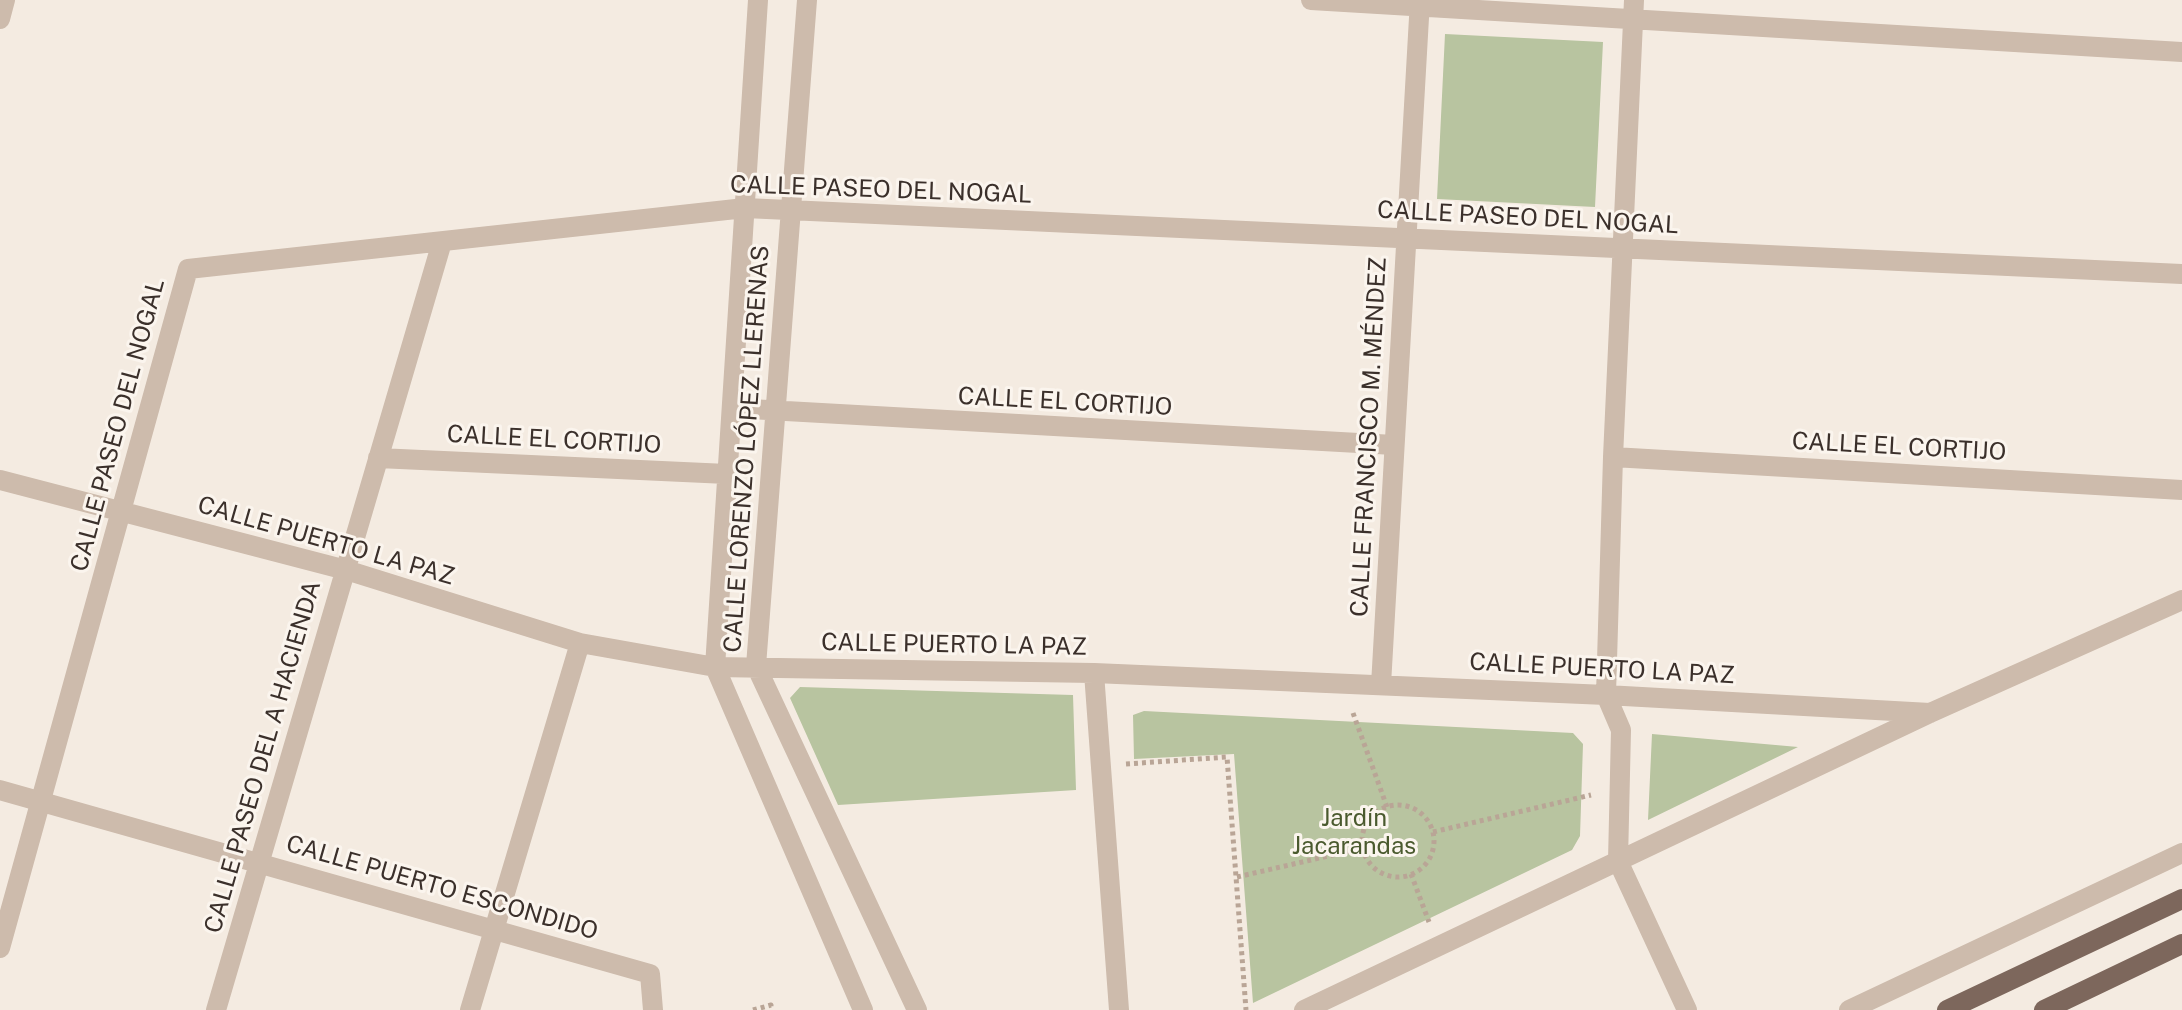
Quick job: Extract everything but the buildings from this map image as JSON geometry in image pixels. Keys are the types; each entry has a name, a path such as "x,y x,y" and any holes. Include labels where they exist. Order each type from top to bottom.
{"main road":[{"path":"1947,1010 2182,899"},
{"path":"2044,1010 2182,944"}],"street":[{"path":"0,19 5,0"},
{"name":"CALLE LORENZO LÓPEZ LLERENAS","path":"758,0 715,667 863,1010"},
{"name":"CALLE LORENZO LÓPEZ LLERENAS","path":"807,0 756,666 917,1010"},
{"path":"1311,0 1634,10 2182,52"},
{"name":"CALLE FRANCISCO M. MÉNDEZ","path":"1381,685 1419,3"},
{"path":"1634,10 1613,457 1606,695 1621,730 1618,861 1687,1010"},
{"name":"CALLE PASEO DEL NOGAL","path":"0,948 188,269 745,208 2182,274"},
{"name":"CALLE PASEO DEL A HACIENDA","path":"216,1010 442,242"},
{"name":"CALLE EL CORTIJO","path":"732,408 1394,445"},
{"name":"CALLE EL CORTIJO","path":"1613,457 2182,490"},
{"name":"CALLE EL CORTIJO","path":"378,458 727,474"},
{"name":"CALLE PUERTO LA PAZ","path":"0,480 346,570 580,643 715,667 1094,673 1606,695 1930,713"},
{"path":"1304,1010 1930,713 2182,600"},
{"path":"470,1010 580,643"},
{"path":"1094,673 1119,1010"},
{"name":"CALLE PUERTO ESCONDIDO","path":"0,790 650,974 653,1010"},
{"path":"1849,1010 2182,853"}],"path":[{"path":"1353,713 1387,807"},
{"path":"1125,764 1227,757 1246,1010"},
{"path":"1433,832 1591,795"},
{"path":"1387,807 1412,807 1430,823 1433,832 1434,847 1430,859 1422,868 1400,877 1378,871 1363,848 1364,830 1369,820 1377,811 1387,807"},
{"path":"1237,877 1363,848"},
{"path":"1411,874 1432,931"},
{"path":"753,1010 771,1005 771,1010"}],"green space":[{"path":"1445,34 1603,42 1595,207 1437,199"},
{"path":"800,687 1073,695 1076,790 838,805 790,698"},
{"name":"Jardín Jacarandas","path":"1144,711 1573,733 1583,744 1580,836 1572,850 1253,1003 1234,754 1134,759 1133,715"},
{"path":"1652,734 1798,747 1648,820"}]}
